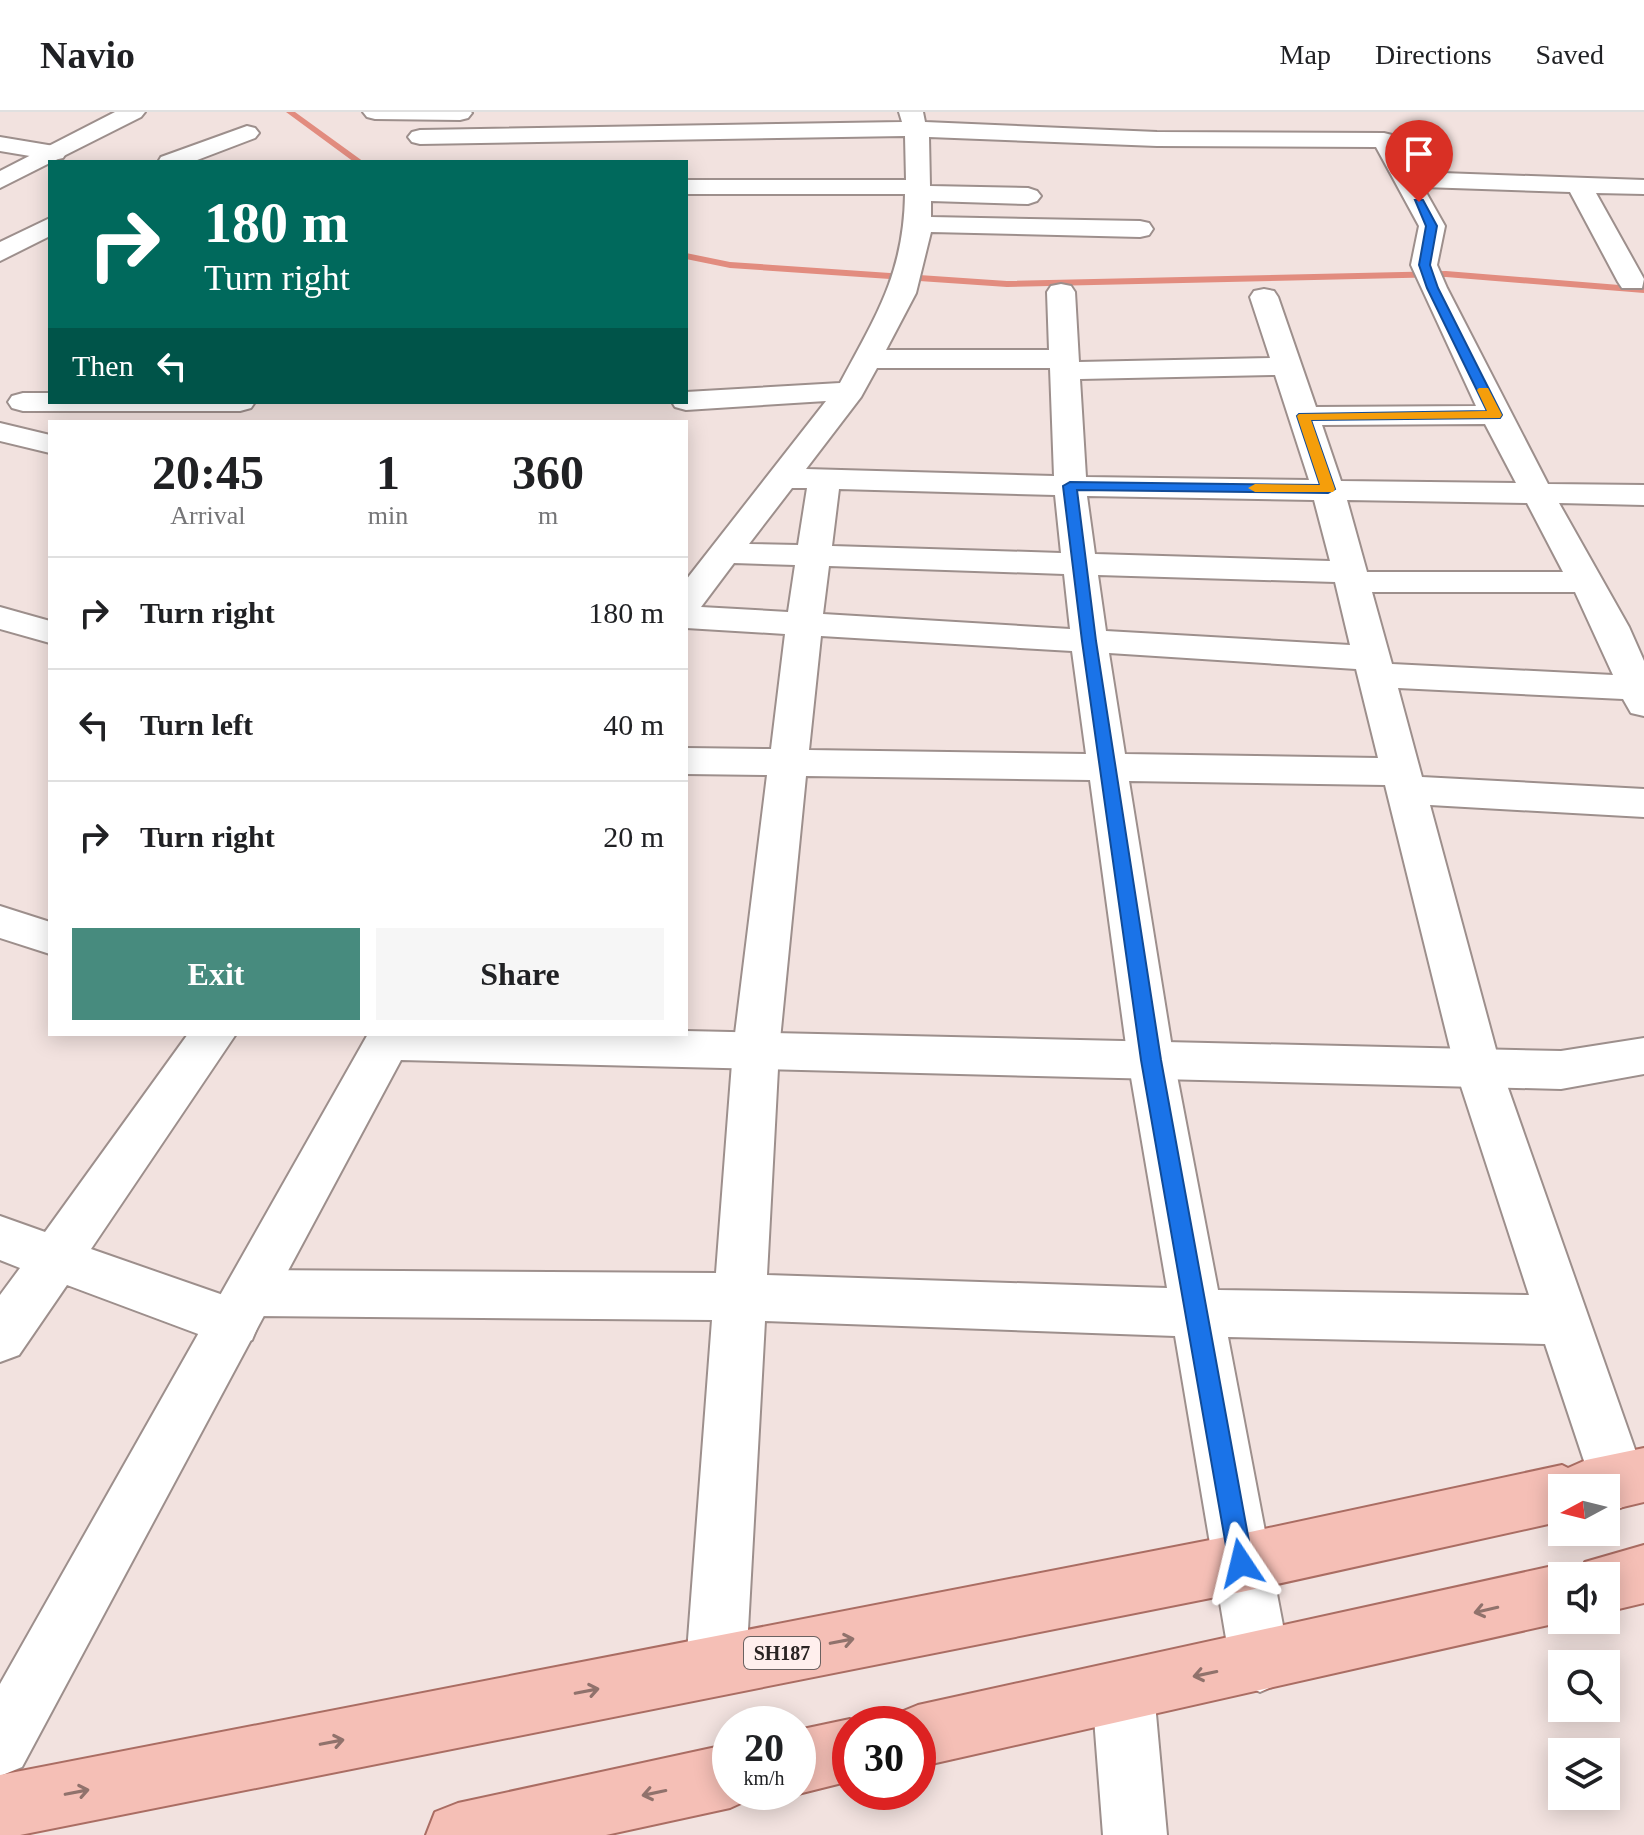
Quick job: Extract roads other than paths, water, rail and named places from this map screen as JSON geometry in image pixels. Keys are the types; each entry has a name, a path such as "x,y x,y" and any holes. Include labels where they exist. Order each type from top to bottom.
{"main road":[{"name":"SH187","path":"0,1807 1241,1563 1548,1496"},
{"path":"1620,1580 1644,1574"},
{"path":"936,1732 1548,1596"},
{"path":"458,1835 712,1780"}],"street":[{"path":"0,181 133,112"},
{"path":"375,112 478,113"},
{"path":"508,113 554,112"},
{"path":"688,599 709,561 784,478 850,391 902,293 918,224 918,158 913,120"},
{"path":"506,160 435,151 433,137 586,124 913,120 1157,139 1378,131 1432,226 1428,276 1496,415 1611,627 1642,693"},
{"path":"579,159 586,124"},
{"path":"175,160 247,133"},
{"path":"0,144 54,153"},
{"path":"887,159 918,158"},
{"path":"1406,179 1644,187"},
{"path":"1579,185 1632,282"},
{"path":"688,187 918,190 1051,197"},
{"path":"918,224 1140,229"},
{"path":"0,253 48,227"},
{"path":"1615,251 1644,253"},
{"path":"1061,292 1070,486 1089,641 1151,1060 1260,1662"},
{"path":"1264,297 1328,489 1478,1068 1563,1320 1600,1474"},
{"path":"867,359 1064,365 1287,366"},
{"path":"11,408 48,390"},
{"path":"688,401 850,391"},
{"path":"11,408 164,404"},
{"path":"1304,416 1496,415"},
{"path":"0,432 48,444"},
{"path":"784,478 1644,495"},
{"path":"716,1666 756,1050 804,624 824,479"},
{"path":"709,561 813,555 1351,577 1586,582"},
{"path":"688,617 1089,641 1642,693"},
{"path":"0,618 48,631"},
{"path":"688,761 1108,767 1404,781 1644,803"},
{"path":"0,922 48,937"},
{"path":"0,1338 212,1036"},
{"path":"0,1745 242,1308 381,1037 756,1050 1561,1070 1644,1056"},
{"path":"0,1238 55,1258 242,1308 740,1297 1197,1313 1563,1320"},
{"path":"1123,1692 1135,1835"}],"waterway":[{"path":"290,112 357,160"},
{"path":"688,256 730,265 1007,284 1446,274 1644,290"}]}
